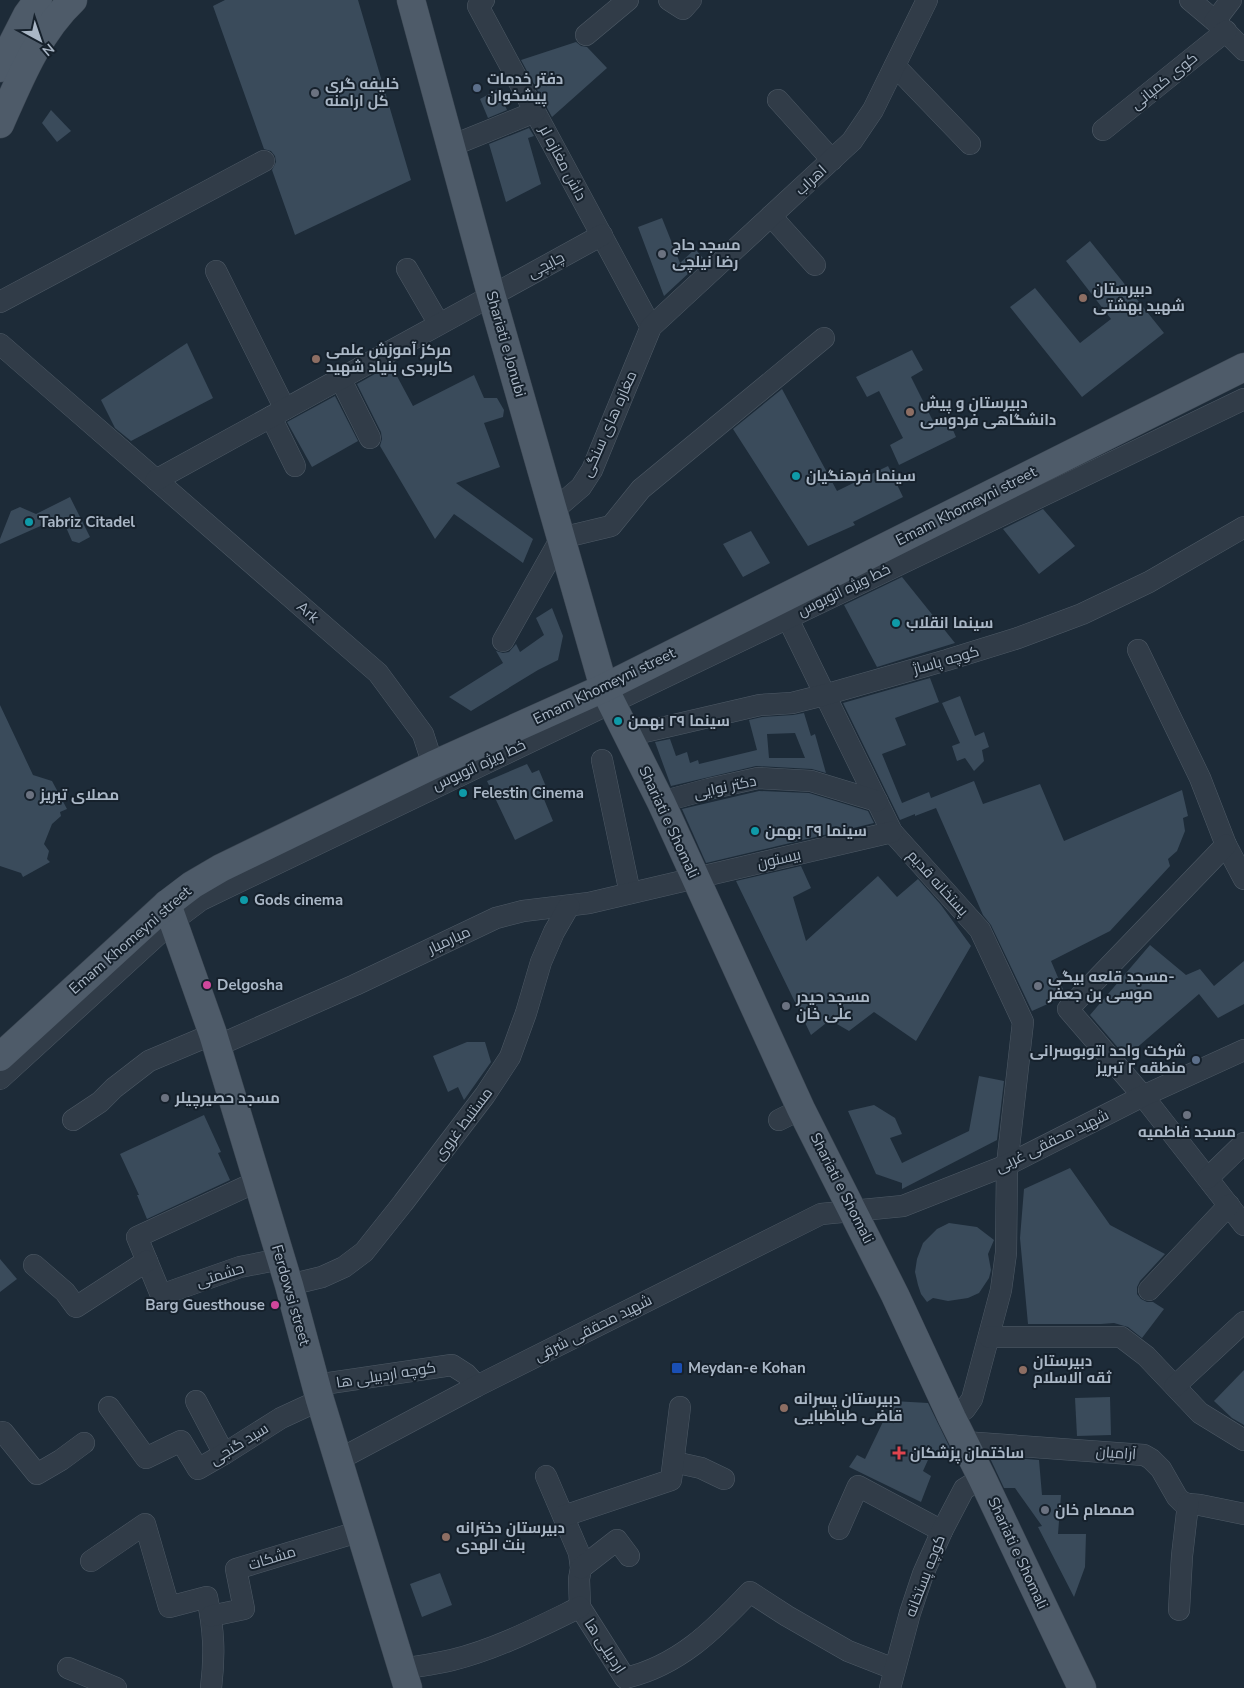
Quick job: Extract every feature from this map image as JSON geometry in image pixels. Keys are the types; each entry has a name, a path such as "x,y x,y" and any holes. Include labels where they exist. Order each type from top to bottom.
{"main road":[{"path":"0,68 27,15 38,0"},
{"path":"0,124 24,71 49,27 73,0"},
{"name":"Shariati e Jonubi","path":"411,0 491,294 607,695"},
{"name":"Emam Khomeyni street","path":"0,1057 170,913 192,885 222,868 433,765 607,695 1244,367"},
{"name":"Shariati e Shomali","path":"607,695 661,802 696,879 790,1115 853,1210 1082,1688"},
{"name":"Ferdowsi street","path":"170,913 215,1040 281,1259 338,1460 405,1679"}],"street":[{"name":"داش مغازه لر","path":"484,0 478,6 652,327"},
{"path":"586,35 628,0"},
{"path":"669,0 683,9 691,0"},
{"name":"اهراب","path":"652,327 852,141 873,110 927,0"},
{"path":"1190,0 1244,50"},
{"name":"کوی کمپانی","path":"1103,130 1220,26 1231,0"},
{"path":"895,66 970,144"},
{"path":"778,100 832,160"},
{"path":"452,146 536,112"},
{"path":"0,302 264,161"},
{"path":"771,216 815,265"},
{"name":"چایچی","path":"491,294 602,235"},
{"path":"406,269 439,324"},
{"path":"216,271 278,413 296,466"},
{"path":"156,480 491,294"},
{"name":"مغازه های سنگی","path":"553,511 581,487 592,470 652,327"},
{"path":"502,641 561,538 611,526 641,489 824,338"},
{"name":"Ark","path":"0,344 378,673 423,734 433,765"},
{"path":"340,378 370,438"},
{"name":"خط ویژه اتوبوس","path":"0,1079 170,913 201,900 607,695 787,617 1244,399"},
{"name":"کوچه پاساژ","path":"629,738 644,732 760,705 792,703 824,695 1000,643 1082,614 1149,582 1244,527"},
{"name":"پستخانه قدیم","path":"787,617 892,832 980,930 1023,1022 1007,1165 1006,1253 1001,1290 972,1399 965,1409 952,1418"},
{"path":"1138,650 1200,778 1226,845 1244,879"},
{"path":"602,760 630,893"},
{"name":"دکتر نوایی","path":"661,802 758,778 810,781 877,802"},
{"name":"بیستون","path":"696,879 892,832"},
{"path":"1226,845 1068,1009 1144,1096 1244,1225"},
{"name":"میارمیار","path":"73,1120 100,1102 114,1088 148,1061 215,1040 355,985 496,918 523,911 589,903 696,879"},
{"name":"مستنبط غروی","path":"288,1285 322,1277 344,1267 364,1252 485,1095 510,1056 526,1013 541,962 554,932 569,906"},
{"name":"شهید محققی غربی","path":"853,1210 903,1206 1007,1165 1144,1096 1244,1050"},
{"path":"1208,1178 1244,1143"},
{"path":"34,1265 64,1292 76,1307 147,1261 137,1237 258,1181"},
{"path":"1149,1290 1229,1205"},
{"name":"شهید محققی شرقی","path":"338,1460 477,1386 821,1214 853,1210"},
{"name":"حشمتی","path":"147,1261 161,1295 240,1267 281,1259"},
{"path":"1175,1386 1244,1322"},
{"path":"989,1337 1121,1337 1146,1356 1200,1413 1244,1440"},
{"name":"کوچه اردبیلی ها","path":"318,1392 452,1365 466,1374 477,1386"},
{"name":"سید گنجی","path":"109,1407 146,1458 181,1441 198,1469 281,1418 318,1392"},
{"path":"196,1401 224,1454"},
{"path":"564,1516 671,1480 680,1406"},
{"path":"0,1434 3,1432 37,1474 61,1460 84,1442"},
{"name":"آرامیان","path":"964,1442 1144,1455 1156,1464 1177,1497 1182,1502 1188,1504"},
{"path":"674,1462 701,1468 724,1479"},
{"path":"546,1476 579,1553 581,1568 579,1579 580,1607"},
{"name":"کوچه پستخانه","path":"892,1678 923,1574 942,1531 964,1489 982,1478"},
{"path":"839,1529 858,1486 942,1531"},
{"path":"1179,1610 1182,1556 1188,1504 1200,1504 1244,1514"},
{"path":"91,1561 144,1524 169,1607 207,1597 214,1637 214,1665 211,1688"},
{"name":"مشکات","path":"211,1616 244,1609 236,1570 361,1531"},
{"path":"581,1568 617,1540 629,1556"},
{"name":"اردبیلی ها","path":"405,1679 516,1638 580,1607 626,1678 655,1669 682,1655 704,1638 750,1592 892,1678"},
{"path":"68,1668 116,1688"}],"building":[{"name":"خلیفه گری کل ارامنه","path":"225,0 358,0 411,180 295,235 272,170 276,162 275,156 271,151 264,149 213,6"},
{"path":"576,42 581,46 587,47 607,68 552,117 521,60"},
{"path":"498,89 507,110 488,118 480,99"},
{"path":"51,110 71,131 57,142 42,123"},
{"path":"529,128 534,136 528,138 541,184 506,202 489,144"},
{"name":"مسجد حاج رضا نیلچی","path":"662,218 680,263 695,249 704,259 664,296 638,227"},
{"path":"1090,241 1164,333 1082,397 1010,307 1035,288 1080,343 1111,319 1066,261"},
{"path":"187,343 213,398 131,441 115,428 101,400"},
{"path":"912,350 923,370 911,377 934,423 947,416 956,437 899,465 890,445 903,438 879,391 867,397 856,377"},
{"path":"391,365 413,406 474,375 484,398 497,398 504,410 503,417 484,423 500,467 456,483 533,539 523,563 454,514 435,539 380,446 381,432 357,384"},
{"name":"سینما فرهنگیان","path":"782,389 837,491 888,466 903,497 853,522 855,525 808,546 733,429"},
{"path":"335,396 358,441 312,467 287,422"},
{"name":"Tabriz Citadel","path":"70,497 90,537 79,543 72,541 65,525 57,528 54,520 0,544 0,539 11,511 20,507 36,514"},
{"path":"1043,509 1075,546 1039,574 1003,529"},
{"path":"751,531 770,563 743,577 723,544"},
{"name":"سینما انقلاب","path":"902,577 955,643 877,667 844,605"},
{"path":"552,608 563,636 558,660 471,711 449,697 503,663 496,651 509,652 516,644 520,652 544,635 536,618"},
{"path":"930,678 939,702 895,718 906,745 882,754 902,803 929,792 931,798 974,781 983,804 1040,784 1064,841 1182,790 1188,816 1183,818 1185,831 1177,851 1168,859 1170,866 1110,931 1051,961 1065,994 1061,998 1032,1011 991,925 983,915 936,808 900,820 843,703"},
{"path":"960,696 975,736 984,732 989,747 982,750 984,761 974,771 965,758 957,761 952,746 960,743 942,703"},
{"name":"مصلای تبریز","path":"0,705 33,775 52,781 67,809 60,812 61,816 52,824 44,844 49,851 47,859 50,862 23,877 21,873 0,866"},
{"path":"804,713 811,736 815,734 826,773 812,769 756,766 671,786 655,742 670,739 676,756 687,752 690,763 698,760 699,764 757,750 749,720 762,717","holes":["795,733 805,758 769,758 767,734"]},
{"path":"527,764 532,773 539,770 547,789 541,792 553,821 515,840 487,781"},
{"path":"759,791 809,793 868,811 874,823 706,863 682,809"},
{"path":"801,866 811,888 793,897 806,941 878,876 897,897 918,879 941,905 971,946 916,1041 874,1012 849,1031 830,1020 811,1035 736,881"},
{"path":"1150,945 1186,975 1200,969 1214,986 1244,961 1244,1004 1218,1018 1199,994 1126,1057 1090,1015"},
{"path":"467,1042 485,1042 491,1062 464,1100 458,1087 448,1092 433,1056"},
{"path":"979,1076 1004,1081 997,1140 902,1189 902,1183 876,1174 848,1111 874,1105 895,1118 902,1134 890,1138 902,1163 969,1131"},
{"path":"204,1115 221,1152 218,1153 230,1180 147,1219 137,1195 139,1195 120,1154"},
{"path":"1070,1168 1110,1225 1165,1254 1140,1281 1137,1287 1137,1294 1141,1299 1153,1302 1164,1309 1142,1338 1128,1327 1114,1323 1028,1324 1020,1238 1024,1189"},
{"path":"949,1223 977,1227 994,1240 988,1254 991,1270 989,1278 979,1293 968,1298 948,1301 933,1298 927,1302 921,1294 918,1285 915,1272 917,1259 923,1243 937,1229"},
{"path":"0,1259 17,1279 0,1292"},
{"path":"1244,1370 1244,1425 1232,1418 1214,1401"},
{"path":"1110,1397 1111,1435 1077,1436 1075,1398"},
{"name":"ساختمان پزشکان","path":"893,1401 928,1403 951,1450 932,1451 923,1471 931,1476 921,1502 849,1467 857,1455 865,1459"},
{"path":"989,1456 1039,1460 1042,1495 1061,1495 1058,1534 1086,1534 1085,1567 1074,1597 1038,1527 1042,1526 1015,1488 1004,1488"},
{"path":"440,1573 452,1605 422,1617 410,1584"}],"place":[{"name":"دفتر خدمات پیشخوان","path":"477,88"},
{"name":"خلیفه گری کل ارامنه","path":"315,93"},
{"name":"مسجد حاج رضا نیلچی","path":"662,254"},
{"name":"دبیرستان شهید بهشتی","path":"1083,298"},
{"name":"مرکز آموزش علمی کاربردی بنیاد شهید","path":"316,359"},
{"name":"دبیرستان و پیش دانشگاهی فردوسی","path":"910,412"},
{"name":"سینما فرهنگیان","path":"796,476"},
{"name":"Tabriz Citadel","path":"29,522"},
{"name":"سینما انقلاب","path":"896,623"},
{"name":"سینما ٢٩ بهمن","path":"618,721"},
{"name":"Felestin Cinema","path":"463,793"},
{"name":"مصلای تبریز","path":"30,795"},
{"name":"سینما ۲۹ بهمن","path":"755,831"},
{"name":"Gods cinema","path":"244,900"},
{"name":"Delgosha","path":"207,985"},
{"name":"مسجد قلعه بیگی- موسی بن جعفر","path":"1038,986"},
{"name":"مسجد حیدر علی خان","path":"786,1006"},
{"name":"شرکت واحد اتوبوسرانی منطقه ۲ تبریز","path":"1196,1060"},
{"name":"مسجد حصیرچیلر","path":"165,1098"},
{"name":"مسجد فاطمیه","path":"1187,1115"},
{"name":"Barg Guesthouse","path":"275,1305"},
{"name":"Meydan-e Kohan","path":"677,1368"},
{"name":"دبیرستان ثقه الاسلام","path":"1023,1370"},
{"name":"دبیرستان پسرانه قاضی طباطبایی","path":"784,1408"},
{"name":"ساختمان پزشکان","path":"899,1453"},
{"name":"صمصام خان","path":"1045,1510"},
{"name":"دبیرستان دخترانه بنت الهدی","path":"446,1537"}]}
